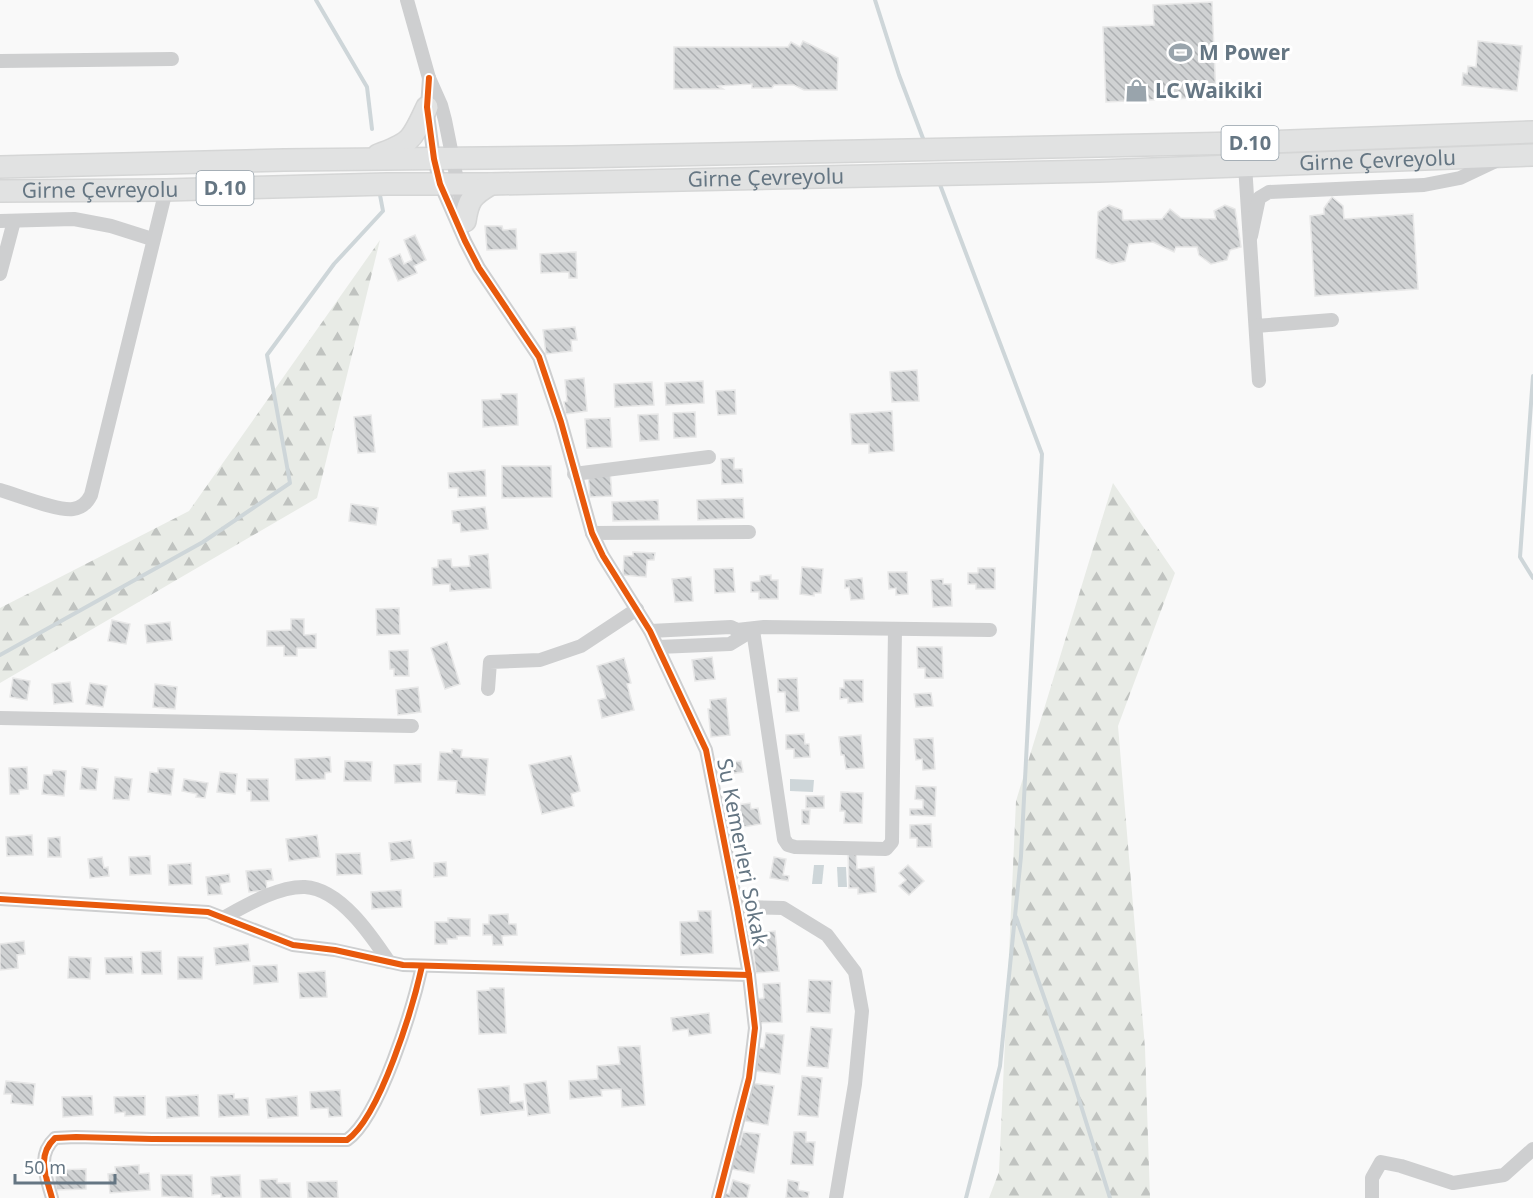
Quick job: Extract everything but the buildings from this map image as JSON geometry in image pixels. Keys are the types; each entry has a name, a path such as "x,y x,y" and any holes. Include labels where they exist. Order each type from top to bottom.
{"highway":[{"path":"366,159 402,147 415,133 428,107"},
{"name":"Girne Çevreyolu","path":"0,167 1240,143 1533,132"},
{"name":"Girne Çevreyolu","path":"0,191 166,190 976,173 1531,155"},
{"path":"465,232 467,206 474,194 491,184"}],"street":[{"path":"407,0 429,78 441,105 444,159 449,184 465,232"},
{"path":"0,61 172,59"},
{"path":"429,78 428,107 465,232"},
{"path":"1251,236 1259,198 1269,192 1424,185 1460,178 1506,157"},
{"path":"1245,165 1259,381"},
{"path":"0,490 60,508 72,509 87,502 91,495 152,239 166,190"},
{"path":"0,274 7,221 74,219 111,226 152,239"},
{"name":"Su Kemerleri Sokak","path":"465,232 479,268 539,357 561,422 592,533 603,556 650,631 705,750 737,907 749,975 755,1028 749,1078 718,1198"},
{"path":"1256,326 1332,320"},
{"path":"574,474 708,458"},
{"path":"592,533 749,532"},
{"path":"488,689 490,662 540,660 581,646 637,609"},
{"path":"650,631 731,627 737,630 764,627 990,630"},
{"path":"753,630 784,839 788,845 795,847 886,849 892,842 894,629"},
{"path":"658,647 730,644 753,630"},
{"path":"0,718 412,726"},
{"path":"223,918 252,901 289,889 304,887 324,891 352,914 374,939 389,962"},
{"path":"0,898 208,912 292,945 335,950 389,962 422,966 749,975"},
{"path":"737,907 783,908 826,935 855,972 862,1011 855,1084 836,1198"},
{"path":"52,1198 43,1155 47,1146 55,1138 347,1140 363,1123 381,1091 413,1004 422,966"},
{"path":"1372,1198 1372,1178 1381,1162 1453,1183 1504,1175 1533,1149"}],"green space":[{"path":"380,240 317,498 0,683 0,608 189,511"},
{"path":"1113,483 1175,573 1118,726 1145,1048 1150,1198 989,1198 999,1172 1016,801"}],"shaded area":[{"path":"790,779 814,780 813,792 790,791"},
{"path":"814,865 824,865 822,884 812,884"},
{"path":"837,867 846,867 847,887 838,887"}],"waterway":[{"path":"316,0 367,87 372,129"},
{"path":"875,0 899,75 924,141"},
{"path":"939,182 1042,454 1021,856 1000,1066 966,1198"},
{"path":"0,655 203,542 290,483 267,355 334,264 383,211 380,195"},
{"path":"1533,376 1520,557 1533,578"},
{"path":"1016,917 1072,1077 1110,1198"}],"cycle path":[{"path":"429,78 427,107 440,184 479,268 539,357 561,422 592,533 603,556 650,631 706,750 749,975 755,1028 749,1078 718,1198"},
{"path":"0,899 208,912 293,945 335,950 403,965 749,975"},
{"path":"52,1198 45,1174 44,1159 49,1145 55,1138 347,1140 359,1128 383,1086 403,1033 422,966"}],"place":[{"name":"M Power","path":"1181,53"},
{"name":"LC Waikiki","path":"1137,91"}]}
